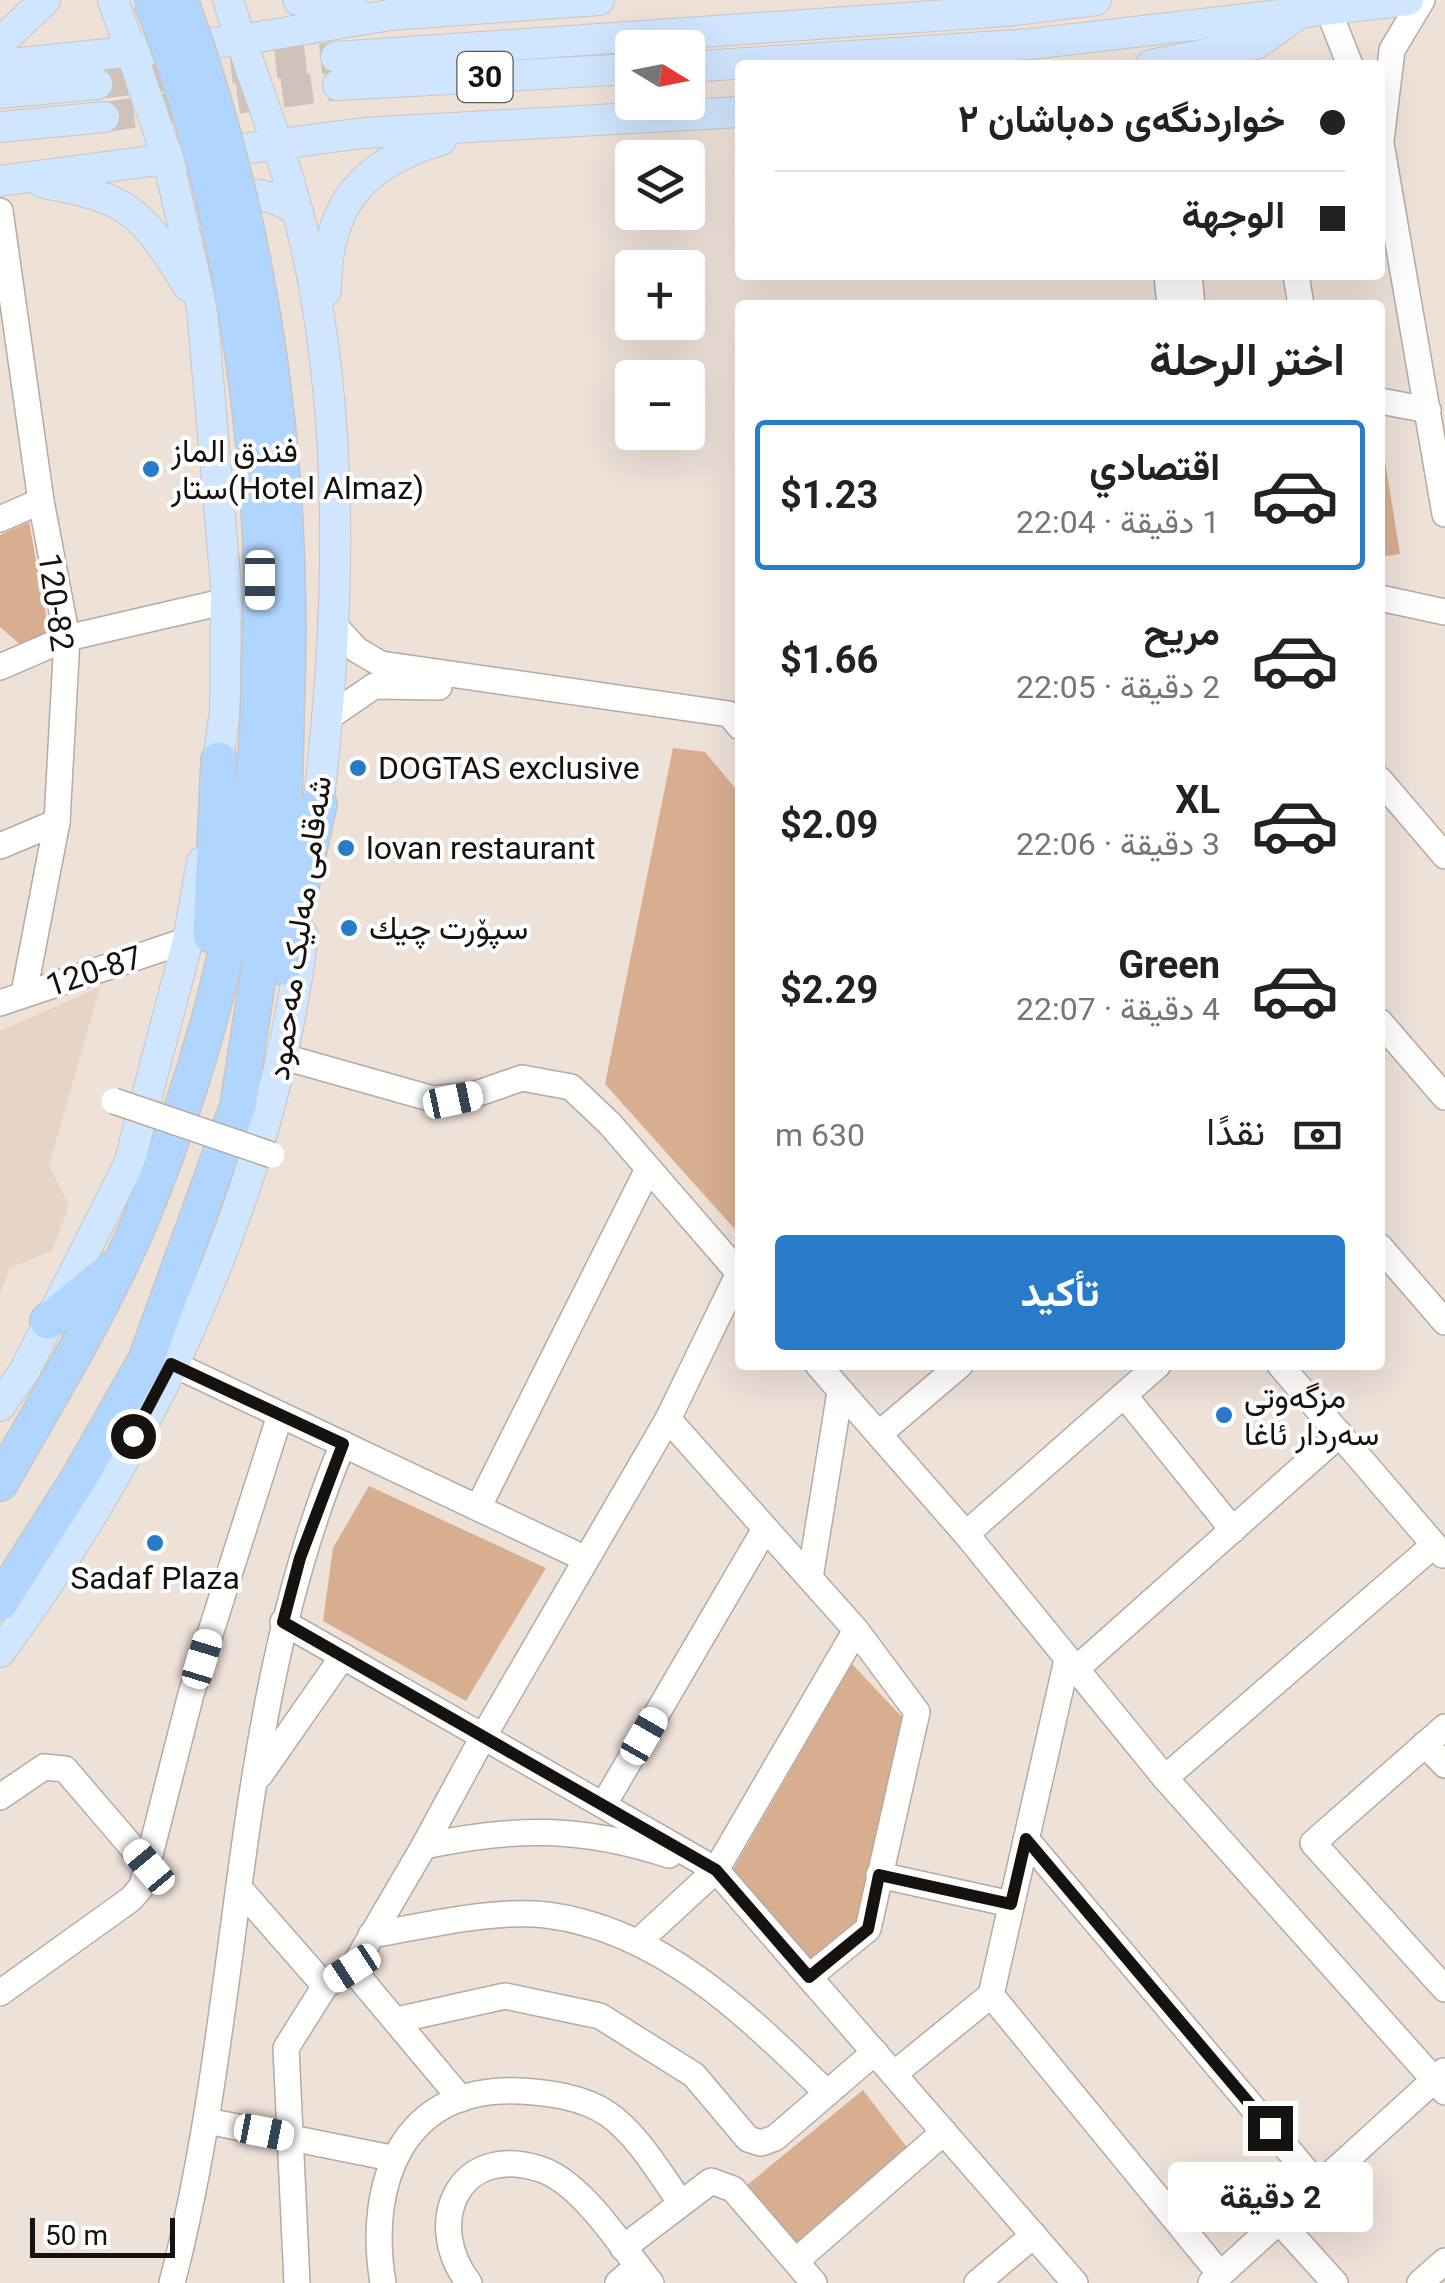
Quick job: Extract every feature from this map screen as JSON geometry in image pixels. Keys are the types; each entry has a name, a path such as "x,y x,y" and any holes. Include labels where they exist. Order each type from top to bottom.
{"highway":[{"path":"151,0 216,214 246,379 272,721 284,809 238,1106"},
{"path":"0,1483 88,1328 142,1214 193,1070 231,934 272,721 287,542 275,398 242,208 180,0"},
{"path":"193,1070 214,899 219,760"},
{"path":"133,1436 238,1106 274,1012 319,804"},
{"path":"48,1320 119,1263"},
{"path":"0,1602 159,1362"}],"main road":[{"path":"0,42 45,0"},
{"path":"0,1406 12,1375 48,1320 129,1164 188,940 219,760 227,601 202,308 167,156 114,0"},
{"name":"شەقامی مەلیک مەحمود","path":"159,1362 249,1181 284,1057 319,804 331,622 331,449 319,314 298,212 228,0"},
{"path":"298,0 332,11 390,14"},
{"name":"30","path":"240,40 390,14 599,0"},
{"name":"30","path":"705,38 1096,0"},
{"path":"792,60 1031,44 1408,0"},
{"path":"1208,60 1256,44 1316,9"},
{"path":"0,65 240,40"},
{"name":"30","path":"615,46 337,71 615,70"},
{"path":"705,66 735,64"},
{"path":"0,93 97,84"},
{"name":"30","path":"277,144 494,125 735,112"},
{"path":"0,127 104,116"},
{"path":"331,449 326,286 330,244 344,205 371,172 393,157 494,125"},
{"path":"10,180 277,144"},
{"path":"10,180 89,191 123,204 152,230 202,308"},
{"path":"185,232 198,211 233,195 268,196 298,212"},
{"path":"0,1652 58,1568 133,1436"}],"street":[{"path":"1385,102 1392,50 1422,0"},
{"path":"1316,9 1347,60"},
{"path":"1385,167 1445,514"},
{"name":"120-82","path":"0,211 41,501 66,638 58,822 24,993"},
{"path":"1385,402 1428,410"},
{"path":"0,519 41,501"},
{"path":"1385,599 1445,612"},
{"path":"4,660 66,638 227,601"},
{"path":"331,622 357,650 381,664 734,728"},
{"path":"326,719 374,686 433,686 734,728"},
{"path":"1385,786 1445,856"},
{"path":"0,846 58,822"},
{"name":"120-87","path":"0,1004 188,940"},
{"path":"1390,1052 1445,1096"},
{"path":"284,1057 433,1099 473,1095 522,1078 571,1087 735,1268"},
{"path":"114,1101 272,1155"},
{"path":"478,1508 648,1169"},
{"path":"1385,1253 1445,1322"},
{"path":"298,2283 286,2048 325,1986 352,1968 424,1846 483,1736 668,1419 735,1284"},
{"path":"159,1362 280,1414 586,1559"},
{"path":"822,1370 966,1534 1165,1778 1441,2080 1216,2279 990,1995"},
{"path":"880,1434 954,1370"},
{"path":"966,1534 1152,1370"},
{"path":"1165,1778 1440,1551 1284,1370"},
{"path":"810,1578 840,1392"},
{"path":"1124,1395 1233,1530"},
{"path":"0,1993 131,1899 149,1867 191,1694 280,1414"},
{"path":"668,1419 856,1630 909,1695 917,1712 917,1730 868,1929 809,1977"},
{"path":"894,2074 990,1995 1071,1665 1233,1530 1340,1434"},
{"path":"172,2283 208,2121 254,1783 283,1622 300,1558 343,1444"},
{"path":"604,1804 765,1529"},
{"path":"283,1622 716,1870 1075,2283"},
{"path":"638,1942 716,1870 856,1630"},
{"path":"254,1783 343,1656"},
{"path":"1445,1727 1314,1843 1445,1989"},
{"path":"1425,1744 1445,1766"},
{"path":"0,1797 44,1767 65,1769 149,1867"},
{"path":"424,1846 488,1833 561,1830 622,1840 716,1870"},
{"path":"1026,1839 1318,2186"},
{"path":"879,1875 1011,1904"},
{"path":"240,1889 325,1986"},
{"path":"371,1935 465,1920 546,1915 638,1942 742,2010 827,2093"},
{"path":"352,1968 461,2098"},
{"path":"397,2020 506,1996 600,2016 694,2075 748,2140 761,2142 774,2138 875,2052"},
{"path":"383,2283 376,2243 391,2158 420,2121 461,2098 496,2090 552,2093 582,2101 609,2115 681,2202"},
{"path":"208,2121 391,2158"},
{"path":"796,2261 944,2132"},
{"path":"469,2283 452,2262 446,2235 451,2208 472,2173 490,2166 538,2168 558,2177 574,2190 632,2270 681,2202 711,2181 724,2184 814,2283"},
{"path":"1279,2221 1335,2283"},
{"path":"977,2283 1034,2234"},
{"path":"1420,2283 1445,2261"}],"shaded area":[{"path":"1385,461 1400,554 1385,556"},
{"path":"29,522 49,632 23,647 0,627 0,535"},
{"path":"673,748 705,752 735,788 735,1229 605,1084"},
{"path":"100,987 49,1166 69,1205 52,1251 10,1268 0,1294 0,1031"},
{"path":"369,1486 546,1568 466,1701 323,1621 333,1548"},
{"path":"852,1664 903,1718 858,1926 802,1974 724,1885"},
{"path":"863,2090 909,2150 798,2247 746,2186"}],"tunnel":[{"path":"97,84 336,57"},
{"path":"104,117 338,85"}],"place":[{"name":"فندق الماز ستار(Hotel Almaz)","path":"151,469"},
{"name":"DOGTAS exclusive","path":"358,768"},
{"name":"lovan restaurant","path":"346,848"},
{"name":"سپۆرت چيك","path":"349,928"},
{"name":"مزگەوتی سەردار ئاغا","path":"1224,1415"},
{"name":"Sadaf Plaza","path":"155,1543"}],"route":[{"path":"133,1436 171,1364 343,1444 320,1498 283,1622 716,1870 809,1977 868,1929 879,1875 1011,1904 1026,1839 1270,2128"}]}
